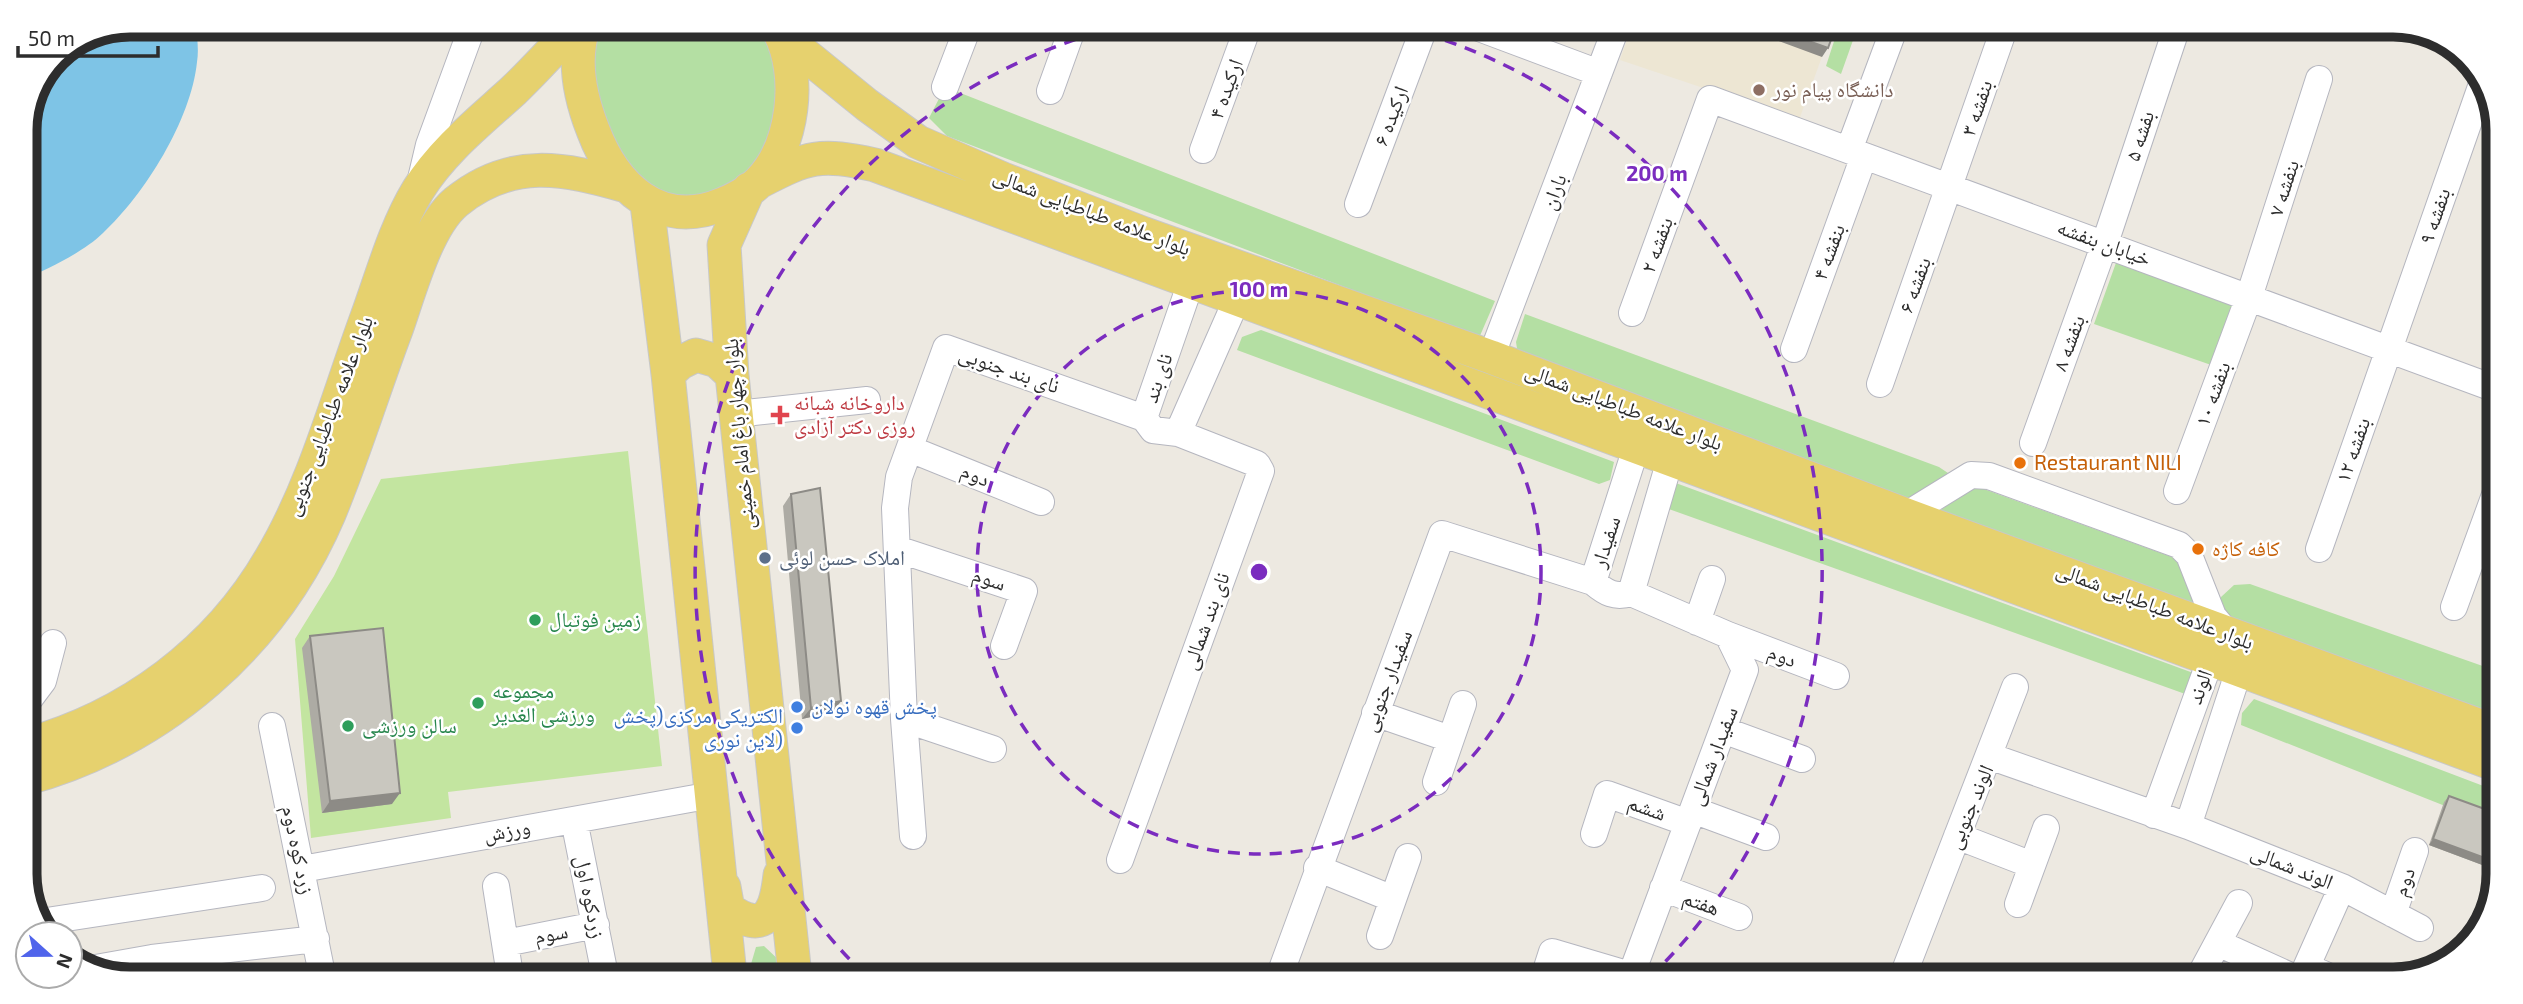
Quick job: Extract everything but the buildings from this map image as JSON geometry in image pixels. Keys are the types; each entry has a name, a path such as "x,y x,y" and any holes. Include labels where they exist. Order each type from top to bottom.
{"main road":[{"name":"بلوار علامه طباطبایی جنوبی","path":"37,741 98,720 145,692 194,654 230,617 271,558 299,503 394,243 418,190 444,156 564,37"},
{"path":"583,37 578,72 584,108 603,152 637,195 668,374 730,967"},
{"name":"بلوار چهار باغ امام خمینی","path":"781,37 788,49 791,101 778,150 754,186 724,245 732,375 783,846 792,967"},
{"name":"بلوار علامه طباطبایی شمالی","path":"785,37 867,105 918,142 950,157 1142,233 1491,357 1906,514 2226,654 2486,761"},
{"name":"بلوار علامه طباطبایی شمالی","path":"637,195 692,212 713,208 802,160 834,156 875,165 1670,460 2226,654 2486,729"},
{"name":"بلوار علامه طباطبایی جنوبی","path":"37,775 107,748 170,712 216,677 259,632 298,574 328,515 422,257 454,203 482,185 513,173 542,170 574,171 637,195"},
{"path":"668,374 680,363 696,355 717,361 732,375"},
{"path":"717,851 728,909 752,922 770,915 777,903 783,846"},
{"path":"731,967 741,946 757,937 776,943 789,967"}],"street":[{"path":"418,190 429,145 469,37"},
{"path":"945,87 964,37"},
{"path":"1050,91 1069,37"},
{"name":"ارکیده ۴","path":"1203,150 1244,37"},
{"name":"ارکیده ۶","path":"1358,204 1421,37"},
{"path":"1509,37 1599,73"},
{"name":"باران","path":"1491,357 1613,37"},
{"name":"بنفشه ۴","path":"1794,349 1892,37"},
{"name":"بنفشه ۳","path":"1950,187 2001,37"},
{"name":"بفشه ۵","path":"2105,243 2174,37"},
{"name":"بنفشه ۷","path":"2249,297 2319,79"},
{"name":"بنفشه ۹","path":"2388,351 2478,94"},
{"name":"خیابان بنفشه","path":"1710,99 2105,243 2486,386"},
{"name":"بنفشه ۲","path":"1632,313 1710,99"},
{"name":"بنفشه ۶","path":"1880,384 1950,187"},
{"name":"بنفشه ۸","path":"2033,443 2105,243"},
{"name":"نای بند","path":"1191,282 1144,418 1153,430 1178,433 1237,299"},
{"name":"بنفشه ۱۰","path":"2177,491 2249,297"},
{"name":"نای بند جنوبی","path":"914,836 904,719 895,508 899,477 946,348 1144,418"},
{"name":"بنفشه ۱۲","path":"2319,549 2388,351"},
{"path":"736,414 867,400"},
{"name":"نای بند شمالی","path":"1120,860 1261,471 1257,464 1178,433"},
{"name":"سفیدار","path":"1636,448 1593,582 1605,592 1620,597 1631,593 1670,460"},
{"name":"دوم","path":"910,449 1041,502"},
{"path":"1906,514 1971,475 1989,476 2179,545 2189,555 2226,654"},
{"path":"2454,607 2486,519"},
{"name":"سفیدار جنوبی","path":"1282,967 1442,534 1593,582"},
{"name":"سوم","path":"897,549 1024,591 1004,646"},
{"path":"1697,622 1712,579"},
{"path":"1631,593 1728,635"},
{"name":"دوم","path":"1728,635 1836,676"},
{"name":"سفیدار شمالی","path":"1637,967 1663,888 1745,670 1728,635"},
{"path":"37,689 43,681 54,643"},
{"name":"الوند","path":"2154,815 2226,654"},
{"name":"الوند","path":"2188,825 2226,654"},
{"path":"1989,756 2015,687"},
{"path":"1436,782 1462,704"},
{"path":"1375,713 1451,739"},
{"path":"904,719 993,749"},
{"name":"زرد کوه دوم","path":"272,726 322,967"},
{"path":"1723,730 1802,760"},
{"name":"الوند جنوبی","path":"1906,967 1989,756 2188,825"},
{"name":"ششم","path":"1594,834 1607,794 1690,817"},
{"name":"ورزش","path":"302,869 712,795"},
{"path":"1690,817 1766,837"},
{"name":"زردکوه اول","path":"574,820 604,967"},
{"name":"الوند شمالی","path":"2188,825 2342,887 2306,967"},
{"path":"2018,904 2046,828"},
{"path":"1957,836 2032,865"},
{"name":"دوم","path":"2393,914 2415,851"},
{"path":"1380,936 1408,857"},
{"path":"1317,868 1394,899"},
{"path":"496,887 509,967"},
{"name":"دوم","path":"2342,887 2420,928"},
{"path":"53,920 262,888"},
{"name":"هفتم","path":"1663,888 1739,917"},
{"path":"2205,967 2239,903"},
{"name":"سوم","path":"505,943 596,925"},
{"path":"115,965 152,958 316,940"},
{"path":"2218,943 2281,967"},
{"path":"1547,967 1552,952 1603,967"}],"shaded area":[{"name":"دانشگاه پیام نور","path":"1628,37 1829,37 1799,120 1620,60"}],"green space":[{"path":"591,37 767,37 777,64 773,135 751,173 695,201 659,197 629,174 589,79"},
{"path":"1835,37 1854,37 1841,74 1826,66"},
{"path":"945,87 1495,301 1479,338 947,136 929,118"},
{"path":"2117,260 2236,302 2214,366 2094,324"},
{"path":"1525,314 1939,467 1948,473 1945,482 1902,504 1518,355 1516,342"},
{"path":"1261,330 1614,462 1610,480 1599,484 1237,350 1242,337"},
{"name":"مجموعه ورزشی الغدیر","path":"628,451 662,766 448,792 451,818 311,838 295,639 334,576 381,479"},
{"path":"1673,482 2196,674 2188,695 1666,508"},
{"path":"1981,488 2172,557 2191,568 2200,595 2192,607 1938,512 1968,490"},
{"path":"2250,584 2486,667 2486,718 2233,625 2221,610 2221,597 2234,585"},
{"path":"2254,699 2486,787 2486,822 2241,725 2242,713"},
{"path":"764,946 783,967 752,967 756,947"}],"water":[{"path":"130,37 197,37 198,57 193,84 186,108 164,155 119,217 96,239 55,265 37,273 37,130 44,94 52,78 78,52 94,44"}],"place":[{"name":"دانشگاه پیام نور","path":"1759,90"},
{"name":"داروخانه شبانه روزی دکتر آزادی","path":"780,415"},
{"name":"Restaurant NILI","path":"2020,463"},
{"name":"کافه کاژه","path":"2198,549"},
{"name":"املاک حسن لوئی","path":"765,558"},
{"name":"زمین فوتبال","path":"535,620"},
{"name":"مجموعه ورزشی الغدیر","path":"478,703"},
{"name":"پخش قهوه نولان","path":"797,707"},
{"name":"سالن ورزشی","path":"348,726"},
{"name":"الکتریکی مرکزی(پخش لاین نوری)","path":"797,728"}]}
